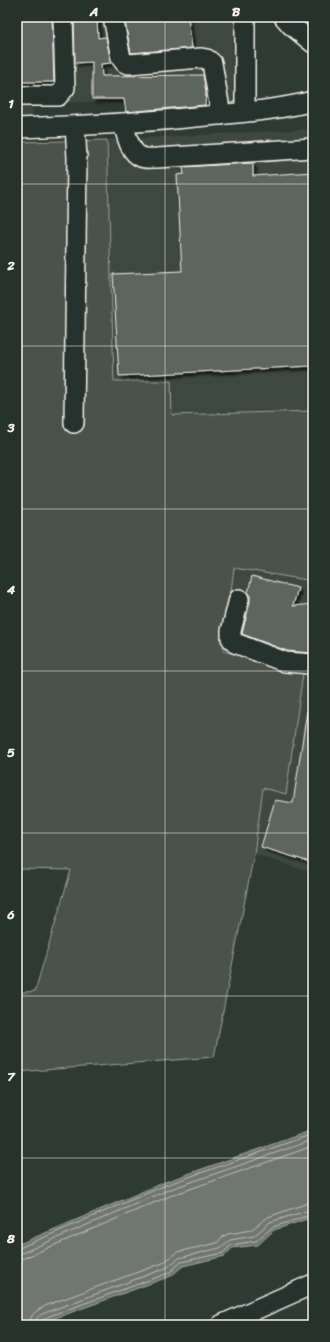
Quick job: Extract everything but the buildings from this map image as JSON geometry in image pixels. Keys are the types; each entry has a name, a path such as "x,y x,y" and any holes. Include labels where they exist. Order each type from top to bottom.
{"street":[{"path":"17,96 58,96 65,88 63,17"},
{"path":"113,17 121,58 125,63 129,64 201,58 212,62 221,115"},
{"path":"245,17 245,112"},
{"path":"17,128 123,124 221,115 313,101"},
{"path":"123,124 131,147 143,158 313,148"},
{"path":"74,423 77,157 75,126"},
{"path":"239,599 231,631 231,638 235,643 286,662 313,664"},
{"path":"221,1325 313,1284"}],"shaded area":[{"path":"17,17 238,17 235,109 205,111 207,75 118,73 122,102 32,103 33,122 17,122"},
{"path":"313,129 313,411 172,415 171,381 113,382 107,140"},
{"path":"107,140 114,381 171,381 172,415 313,411 313,581 234,568 223,651 303,673 286,794 263,788 254,854 214,1057 17,1072 17,993 35,991 71,870 17,869 17,142"},
{"path":"234,568 313,581 313,873 254,854 263,788 286,794 223,651"}],"water":[{"path":"313,1130 313,1217 274,1230 258,1245 232,1248 225,1256 183,1266 171,1276 40,1325 17,1325 17,1245 165,1182"}]}
